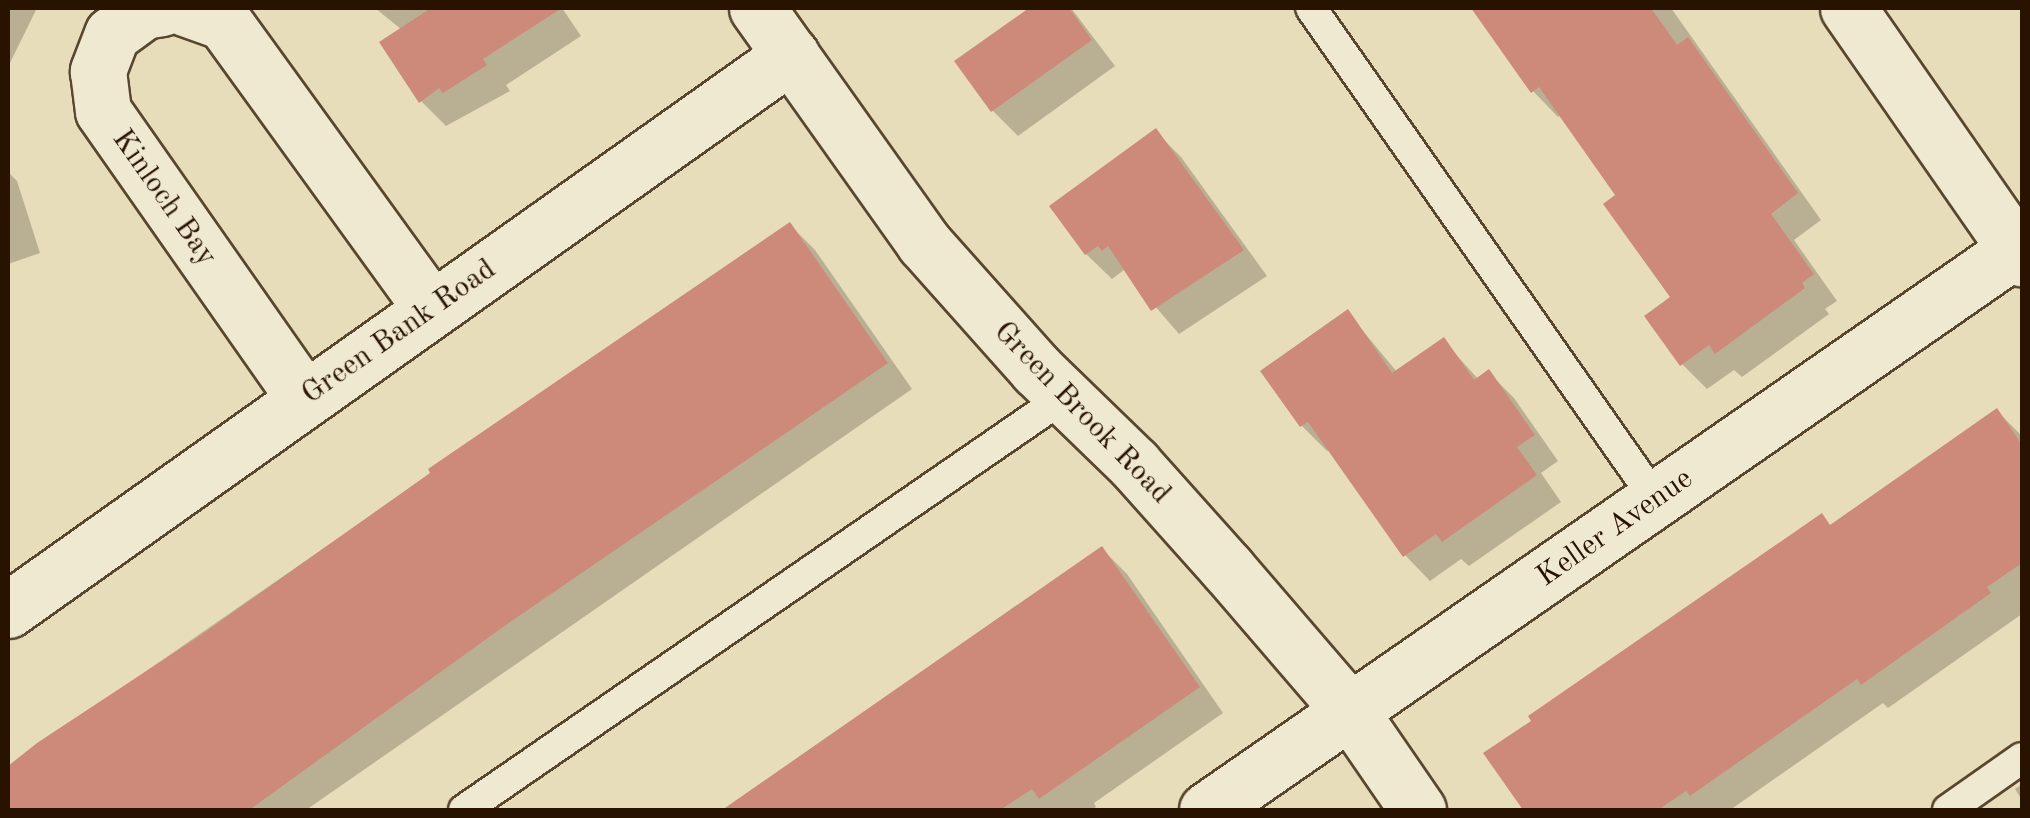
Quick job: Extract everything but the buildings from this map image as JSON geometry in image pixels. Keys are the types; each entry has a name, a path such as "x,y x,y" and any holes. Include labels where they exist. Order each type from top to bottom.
{"street":[{"name":"Kinloch Bay","path":"162,8 144,11 112,34 98,71 103,111 305,399"},
{"path":"184,8 224,22 432,309"},
{"name":"Green Brook Road","path":"758,8 924,243 1064,397 1134,464 1350,711 1418,810"},
{"path":"1848,8 2020,251"},
{"name":"Green Bank Road","path":"8,610 790,55"},
{"name":"Keller Avenue","path":"1208,810 2020,251"}],"lane":[{"path":"1311,8 1656,500"},
{"path":"464,810 1064,397"},
{"path":"1948,810 2022,758"}]}
